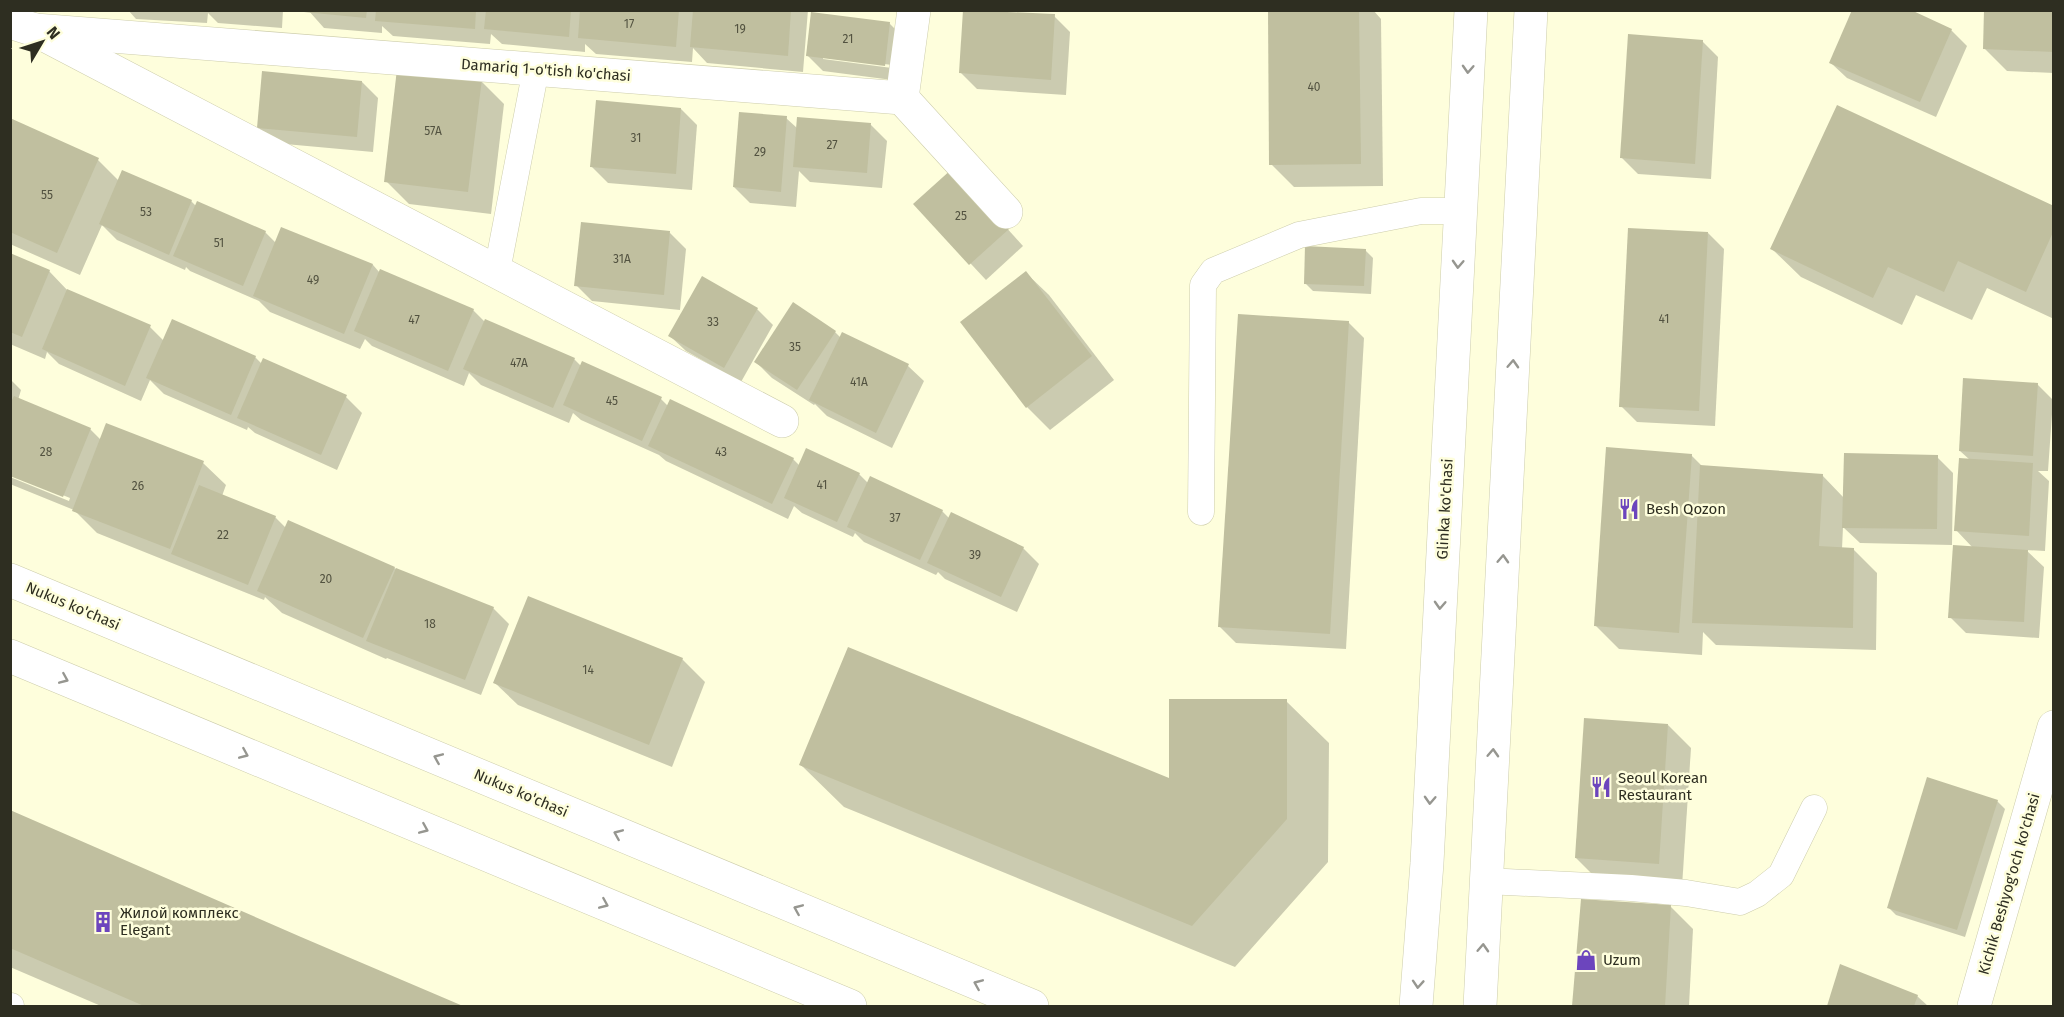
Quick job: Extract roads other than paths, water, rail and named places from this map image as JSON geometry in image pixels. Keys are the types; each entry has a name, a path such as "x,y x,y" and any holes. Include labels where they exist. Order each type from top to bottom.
{"main road":[{"path":"914,10 902,98 1006,212"},
{"name":"Glinka ko'chasi","path":"1416,1006 1427,863 1471,10"},
{"path":"1480,1006 1531,10"},
{"name":"Damariq 1-o'tish ko'chasi","path":"23,26 902,98"},
{"name":"Damariq 1-o'tish ko'chasi","path":"23,26 782,421"},
{"name":"Nukus ko'chasi","path":"10,580 1032,1006"},
{"path":"10,656 850,1006"},
{"name":"Kichik Beshyog'och ko'chasi","path":"1974,1006 2054,726"}],"lane":[{"path":"496,271 536,69"},
{"path":"1201,512 1203,285 1213,271 1299,235 1420,211 1461,211"},
{"path":"1486,881 1631,888 1686,893 1740,902 1757,894 1781,875 1814,808"}],"place":[{"name":"Besh Qozon","path":"1629,509"},
{"name":"Seoul Korean Restaurant","path":"1601,787"},
{"name":"Жилой комплекс Elegant","path":"103,922"},
{"name":"Uzum","path":"1586,960"}]}
